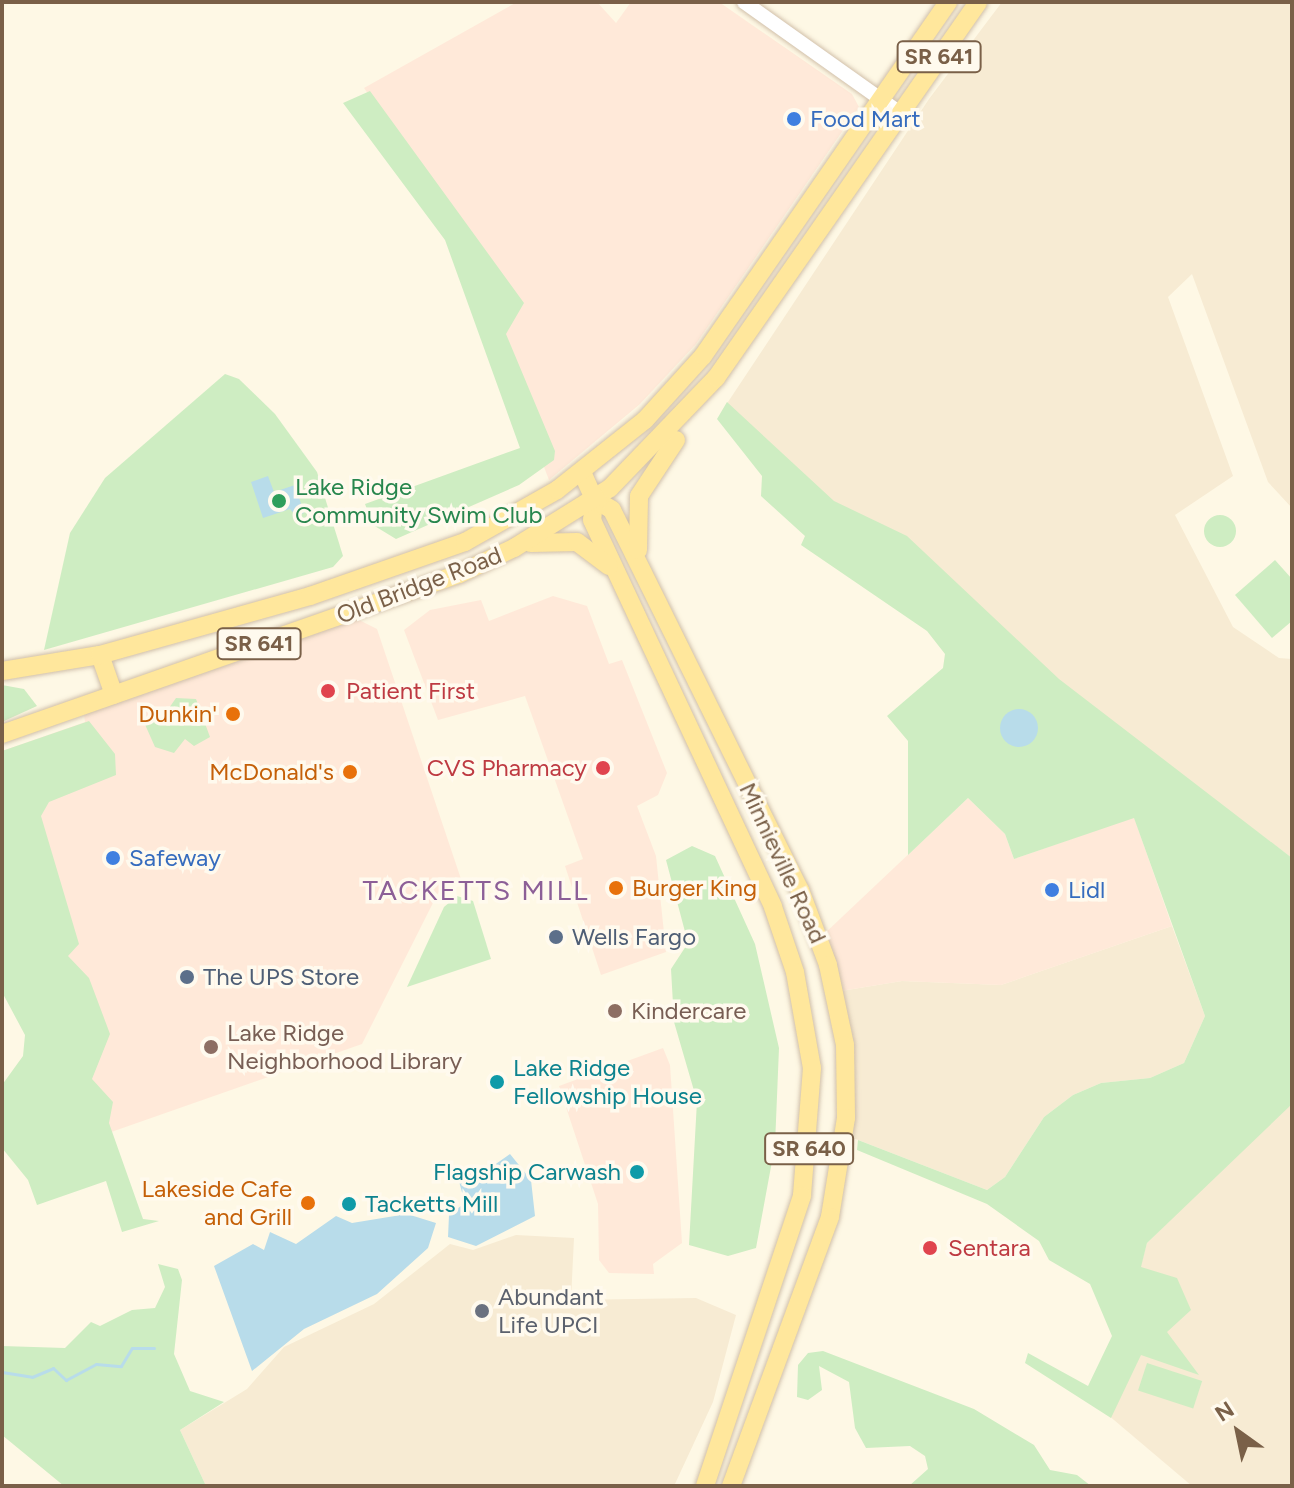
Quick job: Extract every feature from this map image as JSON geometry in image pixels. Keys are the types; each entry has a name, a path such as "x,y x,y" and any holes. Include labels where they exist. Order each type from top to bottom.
{"main road":[{"name":"Old Bridge Road","path":"2,671 100,655 429,556 499,525 582,472 645,420 715,341 948,2"},
{"name":"Old Bridge Road","path":"2,734 430,585 514,548 594,499 700,398 978,2"},
{"path":"642,568 634,521 639,496 700,398"},
{"name":"Minnieville Road","path":"582,472 594,499 592,520 773,907 795,972 812,1068 802,1196 705,1486"},
{"name":"Minnieville Road","path":"594,499 612,510 800,890 828,965 845,1045 846,1118 830,1217 731,1486"},
{"path":"514,548 551,540 577,542 619,576"},
{"path":"100,655 114,695"}],"street":[{"path":"744,2 900,113"}],"shaded area":[{"path":"517,2 597,2 616,23 631,2 719,2 852,94 859,107 696,344 640,404 549,480 486,316 512,297 364,88"},
{"path":"1002,2 1292,2 1292,508 1268,482 1192,274 1168,297 1233,476 1175,515 1233,627 1279,658 1292,659 1292,858 824,509 722,411 929,99"},
{"path":"553,596 587,606 609,664 622,660 667,773 658,795 637,806 656,856 666,952 601,975 565,866 583,859 525,696 438,720 404,630 430,610 481,600 489,621"},
{"path":"357,619 377,629 462,882 438,893 362,1044 97,1137 2,751 85,722 84,715 141,690"},
{"path":"968,798 1005,834 1014,859 1134,817 1172,926 1001,985 902,981 841,991 823,935"},
{"path":"1172,926 1205,1016 1184,1063 1150,1078 1101,1083 1073,1095 1044,1117 1005,1177 987,1190 853,1138 855,1068 841,991 902,981 1001,985"},
{"path":"663,1048 670,1065 682,1243 653,1264 654,1274 609,1273 599,1260 598,1204 559,1086"},
{"path":"1292,1097 1292,1486 1192,1486 1101,1409 1147,1243"},
{"path":"516,1235 574,1238 571,1300 696,1298 736,1315 713,1402 674,1486 206,1486 180,1430 247,1389 284,1347 374,1304 450,1244 473,1250"}],"green space":[{"path":"370,91 524,303 506,334 555,451 554,460 519,485 396,539 373,525 365,504 520,448 445,240 343,103"},
{"path":"225,374 239,379 275,414 317,472 343,556 333,567 44,650 70,533 105,478"},
{"path":"727,402 834,501 907,536 1059,679 1292,858 1292,1104 1147,1243 1141,1267 1177,1278 1191,1310 1167,1332 1199,1375 1141,1355 1111,1418 1025,1363 1028,1353 1088,1386 1112,1336 1090,1284 1049,1260 1039,1241 987,1204 857,1150 858,1140 987,1190 1005,1177 1044,1117 1073,1095 1101,1083 1150,1078 1184,1063 1205,1016 1134,818 1014,859 1005,834 968,798 908,855 908,741 887,716 943,668 945,654 927,631 801,545 805,536 761,496 762,476 717,419"},
{"path":"1220,515 1231,520 1236,531 1231,542 1220,547 1209,542 1204,531 1209,520"},
{"path":"1275,560 1292,579 1292,621 1272,638 1235,595"},
{"path":"2,685 24,689 37,706 2,722"},
{"path":"176,698 196,699 210,737 194,746 185,739 174,753 155,747 143,720 160,721"},
{"path":"89,721 115,754 116,775 49,802 41,816 79,944 68,956 89,978 110,1034 92,1079 113,1102 109,1123 143,1219 159,1221 122,1232 106,1181 37,1205 28,1180 2,1148 2,1085 23,1056 25,1035 2,992 2,751"},
{"path":"692,846 715,856 755,944 779,1048 775,1145 756,1248 728,1256 689,1245 697,1101 674,1022 671,969 688,943 666,860"},
{"path":"457,896 473,901 491,959 407,987 444,907"},
{"path":"158,1264 178,1269 182,1280 174,1354 190,1391 224,1402 180,1430 206,1486 64,1486 2,1435 2,1346 65,1348 91,1322 100,1326 132,1310 155,1308 165,1287"},
{"path":"823,1351 974,1409 1034,1445 1050,1470 1077,1475 1091,1486 909,1486 928,1469 925,1456 910,1446 866,1448 855,1428 849,1382 819,1366 822,1390 808,1400 797,1397 798,1365 808,1353"},
{"path":"1147,1363 1202,1381 1193,1409 1138,1391"}],"water":[{"name":"Lake Ridge Community Swim Club","path":"268,476 274,492 295,485 304,513 296,516 290,509 263,518 251,482"},
{"path":"1019,709 1033,714 1038,728 1033,742 1019,747 1005,742 1000,728 1005,714"},
{"path":"510,1154 531,1180 535,1216 476,1246 448,1237 449,1215 465,1203 455,1167 483,1173"},
{"path":"407,1214 436,1223 428,1248 377,1294 304,1329 252,1371 214,1266 253,1244 264,1250 270,1232 296,1244 336,1216 352,1223"}],"waterway":[{"path":"2,1372 32,1377 53,1368 66,1380 96,1364 121,1366 132,1348 154,1348"}],"place":[{"name":"Food Mart","path":"794,119"},
{"name":"Lake Ridge Community Swim Club","path":"279,501"},
{"name":"Patient First","path":"328,691"},
{"name":"Dunkin'","path":"233,714"},
{"name":"CVS Pharmacy","path":"603,768"},
{"name":"McDonald's","path":"350,772"},
{"name":"Safeway","path":"113,858"},
{"name":"Burger King","path":"616,888"},
{"name":"Lidl","path":"1052,890"},
{"name":"Wells Fargo","path":"556,937"},
{"name":"The UPS Store","path":"187,977"},
{"name":"Kindercare","path":"615,1011"},
{"name":"Lake Ridge Neighborhood Library","path":"211,1047"},
{"name":"Lake Ridge Fellowship House","path":"497,1082"},
{"name":"Flagship Carwash","path":"637,1172"},
{"name":"Lakeside Cafe and Grill","path":"308,1203"},
{"name":"Tacketts Mill","path":"349,1204"},
{"name":"Sentara","path":"930,1248"},
{"name":"Abundant Life UPCI","path":"482,1311"}],"district":[{"name":"TACKETTS MILL","path":"476,890"}]}
